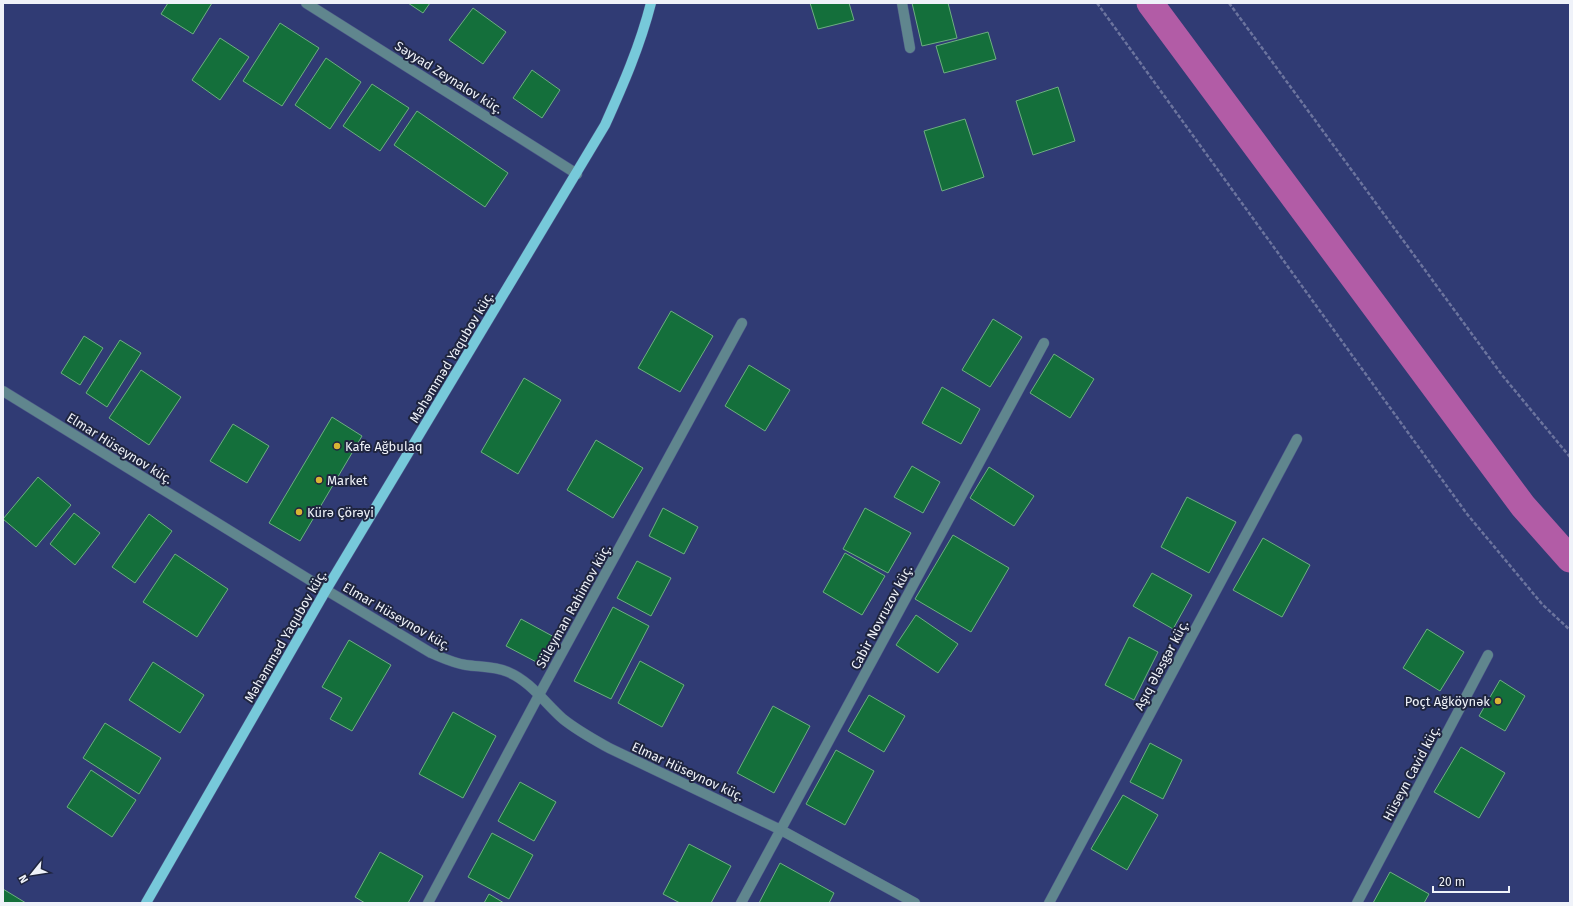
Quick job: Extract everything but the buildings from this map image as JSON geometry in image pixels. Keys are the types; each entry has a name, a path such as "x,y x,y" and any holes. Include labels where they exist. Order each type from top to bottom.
{"main road":[{"name":"Məhəmməd Yaqubov küç.","path":"146,903 326,590 577,174 605,125 630,71 645,28 651,3"}],"street":[{"name":"Səyyad Zeynalov küç.","path":"306,3 577,174"},
{"path":"902,3 910,48"},
{"name":"Süleyman Rahimov küç.","path":"428,903 539,695 742,323"},
{"name":"Cabir Novruzov küç.","path":"741,903 1044,344"},
{"name":"Elmar Hüseynov küç.","path":"3,391 431,653 450,661 465,665 490,667 508,672 525,682 563,718 589,737 781,830 915,903"},
{"name":"Aşıq Ələsgər küç.","path":"1049,903 1297,439"},
{"name":"Hüseyn Cavid küç.","path":"1358,903 1488,655"}],"path":[{"path":"1097,3 1467,514 1542,604 1570,630"},
{"path":"1229,3 1502,375 1570,457"}],"waterway":[{"path":"1150,3 1523,506 1570,559"}],"place":[{"name":"Kafe Ağbulaq","path":"337,446"},
{"name":"Market","path":"319,480"},
{"name":"Kürə Çörəyi","path":"299,512"},
{"name":"Poçt Ağköynək","path":"1498,701"}]}
